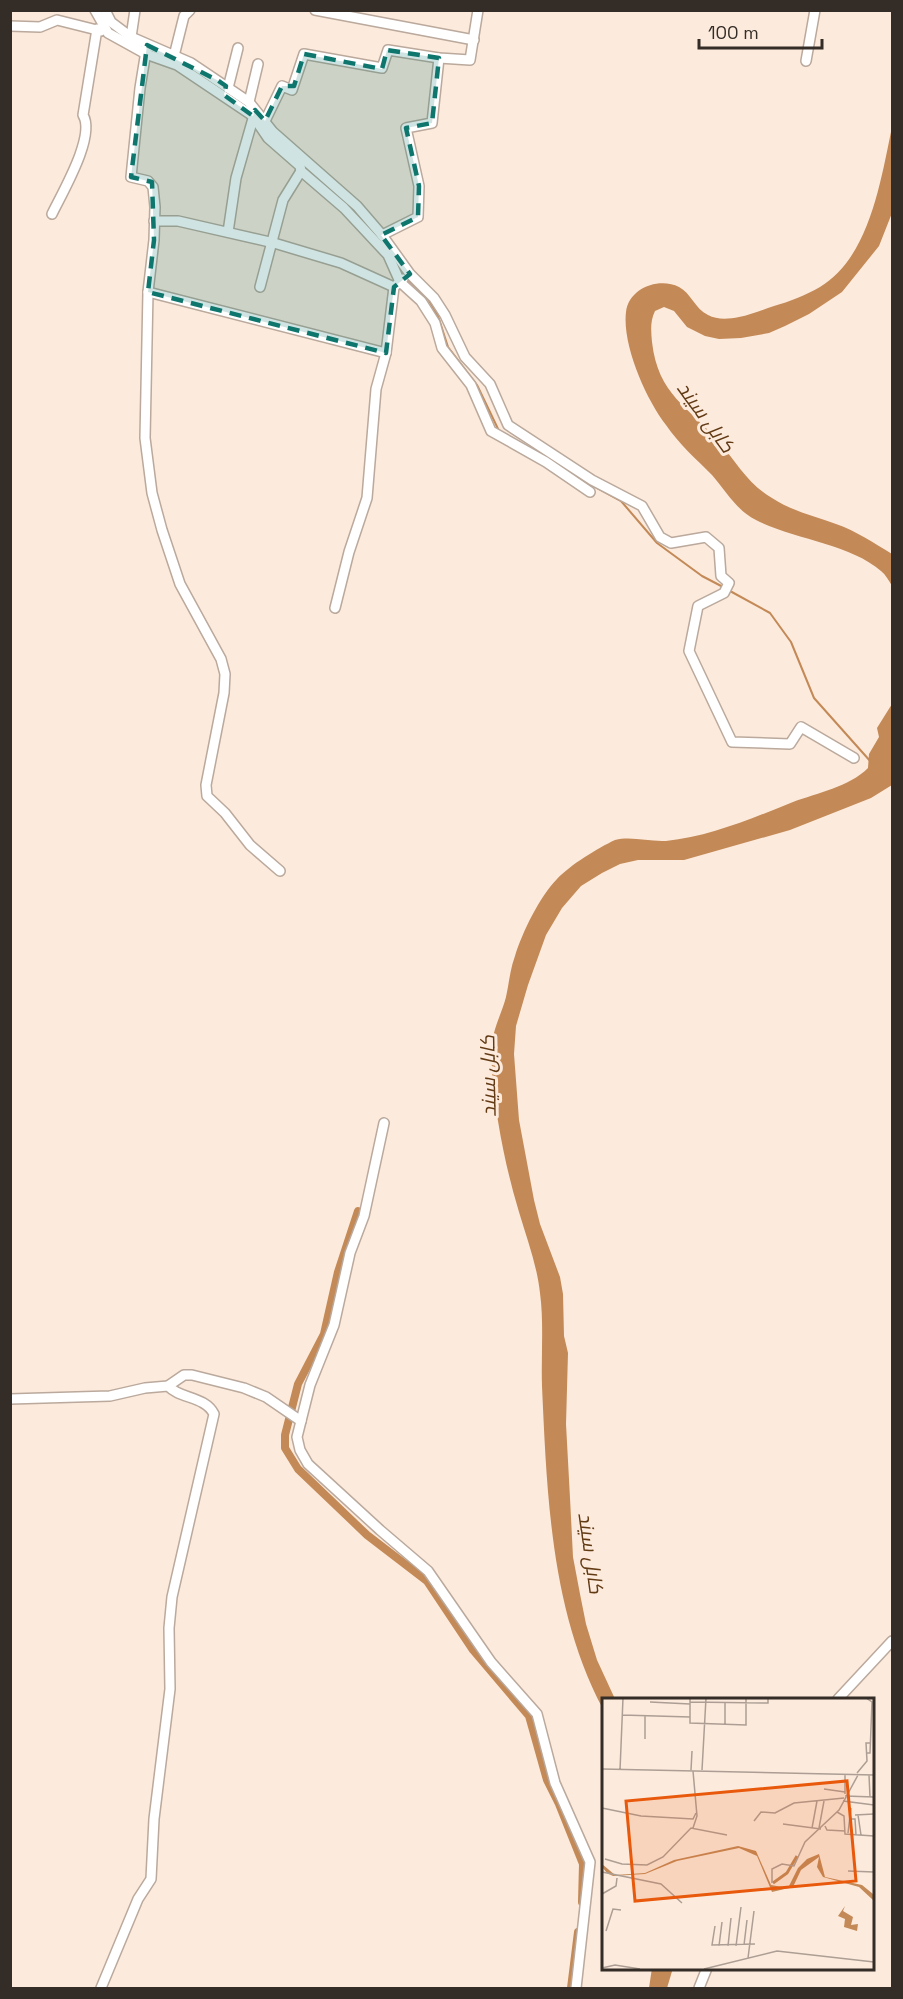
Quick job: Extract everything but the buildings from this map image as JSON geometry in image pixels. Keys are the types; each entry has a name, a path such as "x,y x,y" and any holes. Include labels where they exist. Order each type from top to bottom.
{"street":[{"path":"95,10 108,33"},
{"path":"105,10 111,22 147,49 191,63 248,106 293,150 357,206 382,235 410,274 434,298 445,315 465,357 487,380 507,425 592,480 642,506 660,537 671,543 706,537 719,548 721,576 729,583 724,593 698,606 689,651 732,742 790,744 801,727 854,758"},
{"path":"131,37 135,10"},
{"path":"174,56 184,16 190,10"},
{"path":"315,10 474,40"},
{"path":"265,122 282,86 292,90 304,54 381,68 388,50 470,60 478,10"},
{"path":"807,61 815,10"},
{"path":"10,26 40,27 57,20 97,29 147,49 226,90"},
{"path":"52,214 80,154 88,126 83,114 97,29"},
{"path":"226,90 238,48"},
{"path":"147,49 140,88 131,177 148,181 153,187 154,221 148,292 145,438 152,493 180,584 221,659 225,674 225,693 206,786 207,796 225,813 250,845 280,871"},
{"path":"382,235 418,217 418,186 406,128 432,123 439,58"},
{"path":"228,232 248,106 258,64"},
{"path":"248,106 268,138 344,208 388,255 397,284 386,353 376,389 367,498 349,552 334,609"},
{"path":"260,287 283,200 302,171"},
{"path":"154,221 178,221 271,242 341,263 397,284 421,301 435,323 442,348 471,385 491,431 546,462 590,492"},
{"path":"397,284 410,274"},
{"path":"148,292 386,353"},
{"path":"384,1123 364,1216 350,1253 334,1325 310,1385 297,1437 300,1450 308,1464 428,1571 491,1662 537,1714 555,1783 590,1862 576,1989"},
{"path":"10,1399 110,1396 145,1388 168,1386 184,1374 244,1388 266,1397 301,1421"},
{"path":"101,1989 138,1899 151,1879 154,1820 170,1689 169,1628 172,1597 214,1414 212,1409 195,1398 172,1390 168,1386"},
{"path":"839,1698 892,1641"},
{"path":"699,1989 707,1969"}],"highlighted area":[{"path":"147,45 217,80 226,86 224,95 253,116 255,110 265,121 282,86 294,86 304,54 382,69 387,50 439,58 432,123 406,128 419,186 418,217 381,235 410,274 394,287 386,353 148,292 154,240 152,182 131,177"}],"shaded area":[{"path":"892,127 892,213 879,246 842,292 809,314 769,333 741,338 719,339 705,336 687,327 674,311 664,307 655,311 651,330 655,360 668,387 719,442 749,480 780,503 851,530 892,554 892,586 883,573 854,554 771,527 749,516 737,506 712,475 676,439 658,414 637,371 628,340 626,312 628,304 639,291 654,284 663,283 679,287 704,312 712,317 723,319 752,314 820,287 837,274 851,257 862,237 878,193"},
{"path":"892,704 892,785 871,798 790,830 684,860 638,860 620,864 581,886 562,908 546,935 516,1026 514,1054 519,1120 540,1224 560,1277 563,1294 564,1336 568,1353 566,1424 573,1557 586,1624 597,1660 615,1698 602,1698 602,1707 572,1633 562,1593 546,1469 539,1283 507,1167 493,1088 494,1033 506,997 513,961 527,926 544,895 557,879 593,852 615,840 666,841 715,831 832,789 852,780 868,768 869,754 879,737 877,728"},
{"path":"652,1969 673,1969 667,1988 649,1988"}],"waterway":[{"path":"110,26 119,34"},
{"path":"198,74 209,80"},
{"path":"303,166 333,192"},
{"path":"396,263 407,279 428,299 438,316 448,347 477,385 500,433"},
{"path":"570,473 621,501 657,543 702,576 725,588"},
{"path":"730,591 770,613 791,642 814,698 871,762"},
{"path":"358,1211 338,1272 324,1334 298,1384 285,1435 285,1448 298,1469 367,1535 427,1581 473,1650 529,1716 547,1780 583,1864 582,1902"},
{"path":"571,1988 578,1932"}],"water label":[{"name":"کابل سيند","path":"706,417"},
{"name":"کابل سيند","path":"488,1076"},
{"name":"کابل سيند","path":"591,1553"}]}
